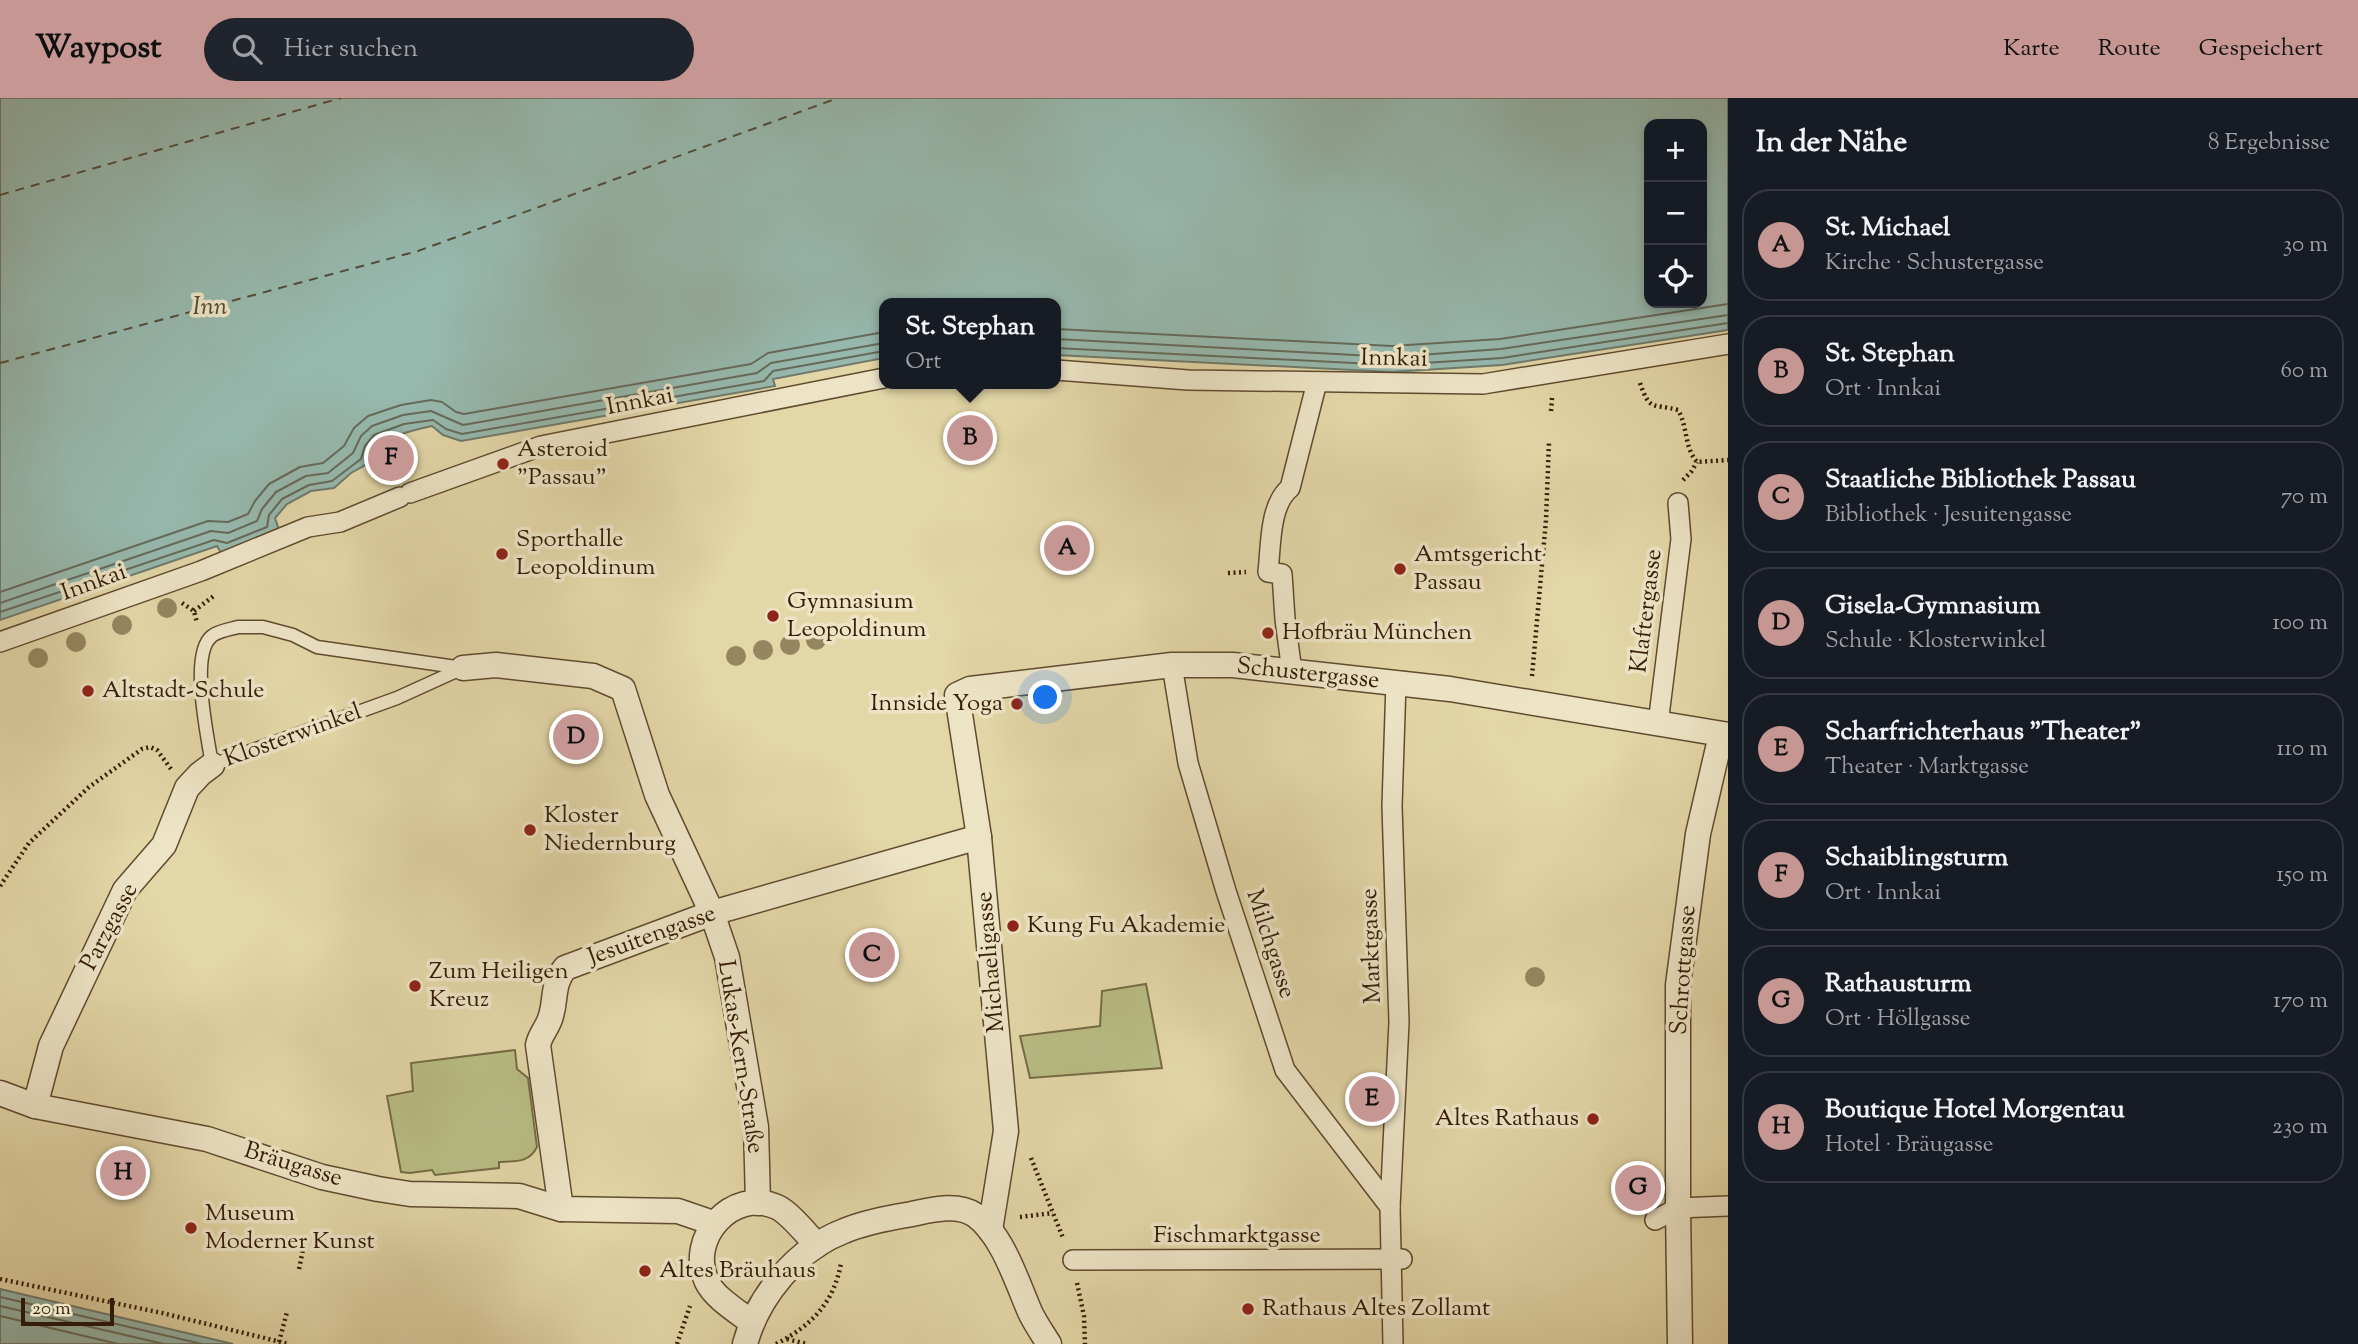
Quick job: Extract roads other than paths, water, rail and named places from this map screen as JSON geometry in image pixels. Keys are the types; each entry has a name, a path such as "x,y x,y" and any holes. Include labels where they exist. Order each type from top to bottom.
{"street":[{"name":"Innkai","path":"1061,370 1188,380 1483,384 1728,344"},
{"name":"Innkai","path":"0,642 201,571 309,527 340,522 405,495 541,446 879,378"},
{"path":"1292,672 1282,574 1268,572 1274,522 1282,495 1290,488 1317,382"},
{"name":"Klaftergasse","path":"1658,724 1681,539 1678,503"},
{"name":"Klosterwinkel","path":"463,668 496,665 593,676 622,689 657,795 712,913"},
{"name":"Schustergasse","path":"957,695 970,689 1172,665 1233,665 1396,682 1724,735"},
{"name":"Milchgasse","path":"1172,665 1188,763 1226,891 1285,1070 1390,1207"},
{"name":"Marktgasse","path":"1393,1344 1397,1260 1390,1207 1399,1022 1392,806 1396,682"},
{"name":"Michaeligasse","path":"957,695 979,837 1006,1131 990,1230"},
{"name":"Schrottgasse","path":"1680,1344 1678,985 1698,834 1724,735"},
{"name":"Parzgasse","path":"35,1106 51,1046 125,890 163,845 187,788 212,765"},
{"name":"Jesuitengasse","path":"561,1209 538,1045 550,1019 557,979 565,968 712,913 979,837"},
{"name":"Lukas-Kern-Straße","path":"712,913 727,957 756,1126 758,1203"},
{"name":"Bräugasse","path":"0,1093 35,1106 207,1139 323,1177 378,1189 420,1194 519,1196 561,1209 678,1211 713,1223"},
{"path":"817,1245 778,1208 758,1203 738,1207 713,1223 705,1239 701,1264 707,1283 748,1333 777,1281 817,1245 844,1231 886,1219 957,1208 974,1214 990,1230 1049,1344"},
{"path":"1655,1220 1678,1208 1728,1206"},
{"name":"Fischmarktgasse","path":"1073,1260 1397,1260"}],"lane":[{"name":"Klosterwinkel","path":"238,626 263,627 293,635 317,647 463,668 397,698 212,765 200,683 203,648 212,636 238,626"}],"water":[{"name":"Inn","path":"0,98 1728,98 1728,330 1502,365 1392,372 1061,355 1061,298 879,298 879,359 773,379 775,386 461,441 443,435 432,426 407,432 375,445 369,463 351,473 334,488 311,491 287,504 275,518 279,530 221,553 217,546 0,620"},
{"path":"0,1289 233,1344 0,1344"}],"place":[{"name":"St. Stephan","path":"970,438"},
{"name":"Schaiblingsturm","path":"391,458"},
{"name":"Asteroid \"Passau\"","path":"503,464"},
{"name":"St. Michael","path":"1067,548"},
{"name":"Sporthalle Leopoldinum","path":"502,554"},
{"name":"Amtsgericht Passau","path":"1400,569"},
{"name":"Gymnasium Leopoldinum","path":"773,616"},
{"name":"Hofbräu München","path":"1268,633"},
{"name":"Altstadt-Schule","path":"88,691"},
{"name":"Innside Yoga","path":"1017,704"},
{"name":"Gisela-Gymnasium","path":"576,737"},
{"name":"Kloster Niedernburg","path":"530,830"},
{"name":"Kung Fu Akademie","path":"1013,926"},
{"name":"Staatliche Bibliothek Passau","path":"872,955"},
{"name":"Zum Heiligen Kreuz","path":"415,986"},
{"name":"Scharfrichterhaus \"Theater\"","path":"1372,1099"},
{"name":"Altes Rathaus","path":"1593,1119"},
{"name":"Boutique Hotel Morgentau","path":"123,1173"},
{"name":"Rathausturm","path":"1638,1188"},
{"name":"Museum Moderner Kunst","path":"191,1228"},
{"name":"Altes Bräuhaus","path":"645,1271"},
{"name":"Rathaus Altes Zollamt","path":"1248,1309"}]}
